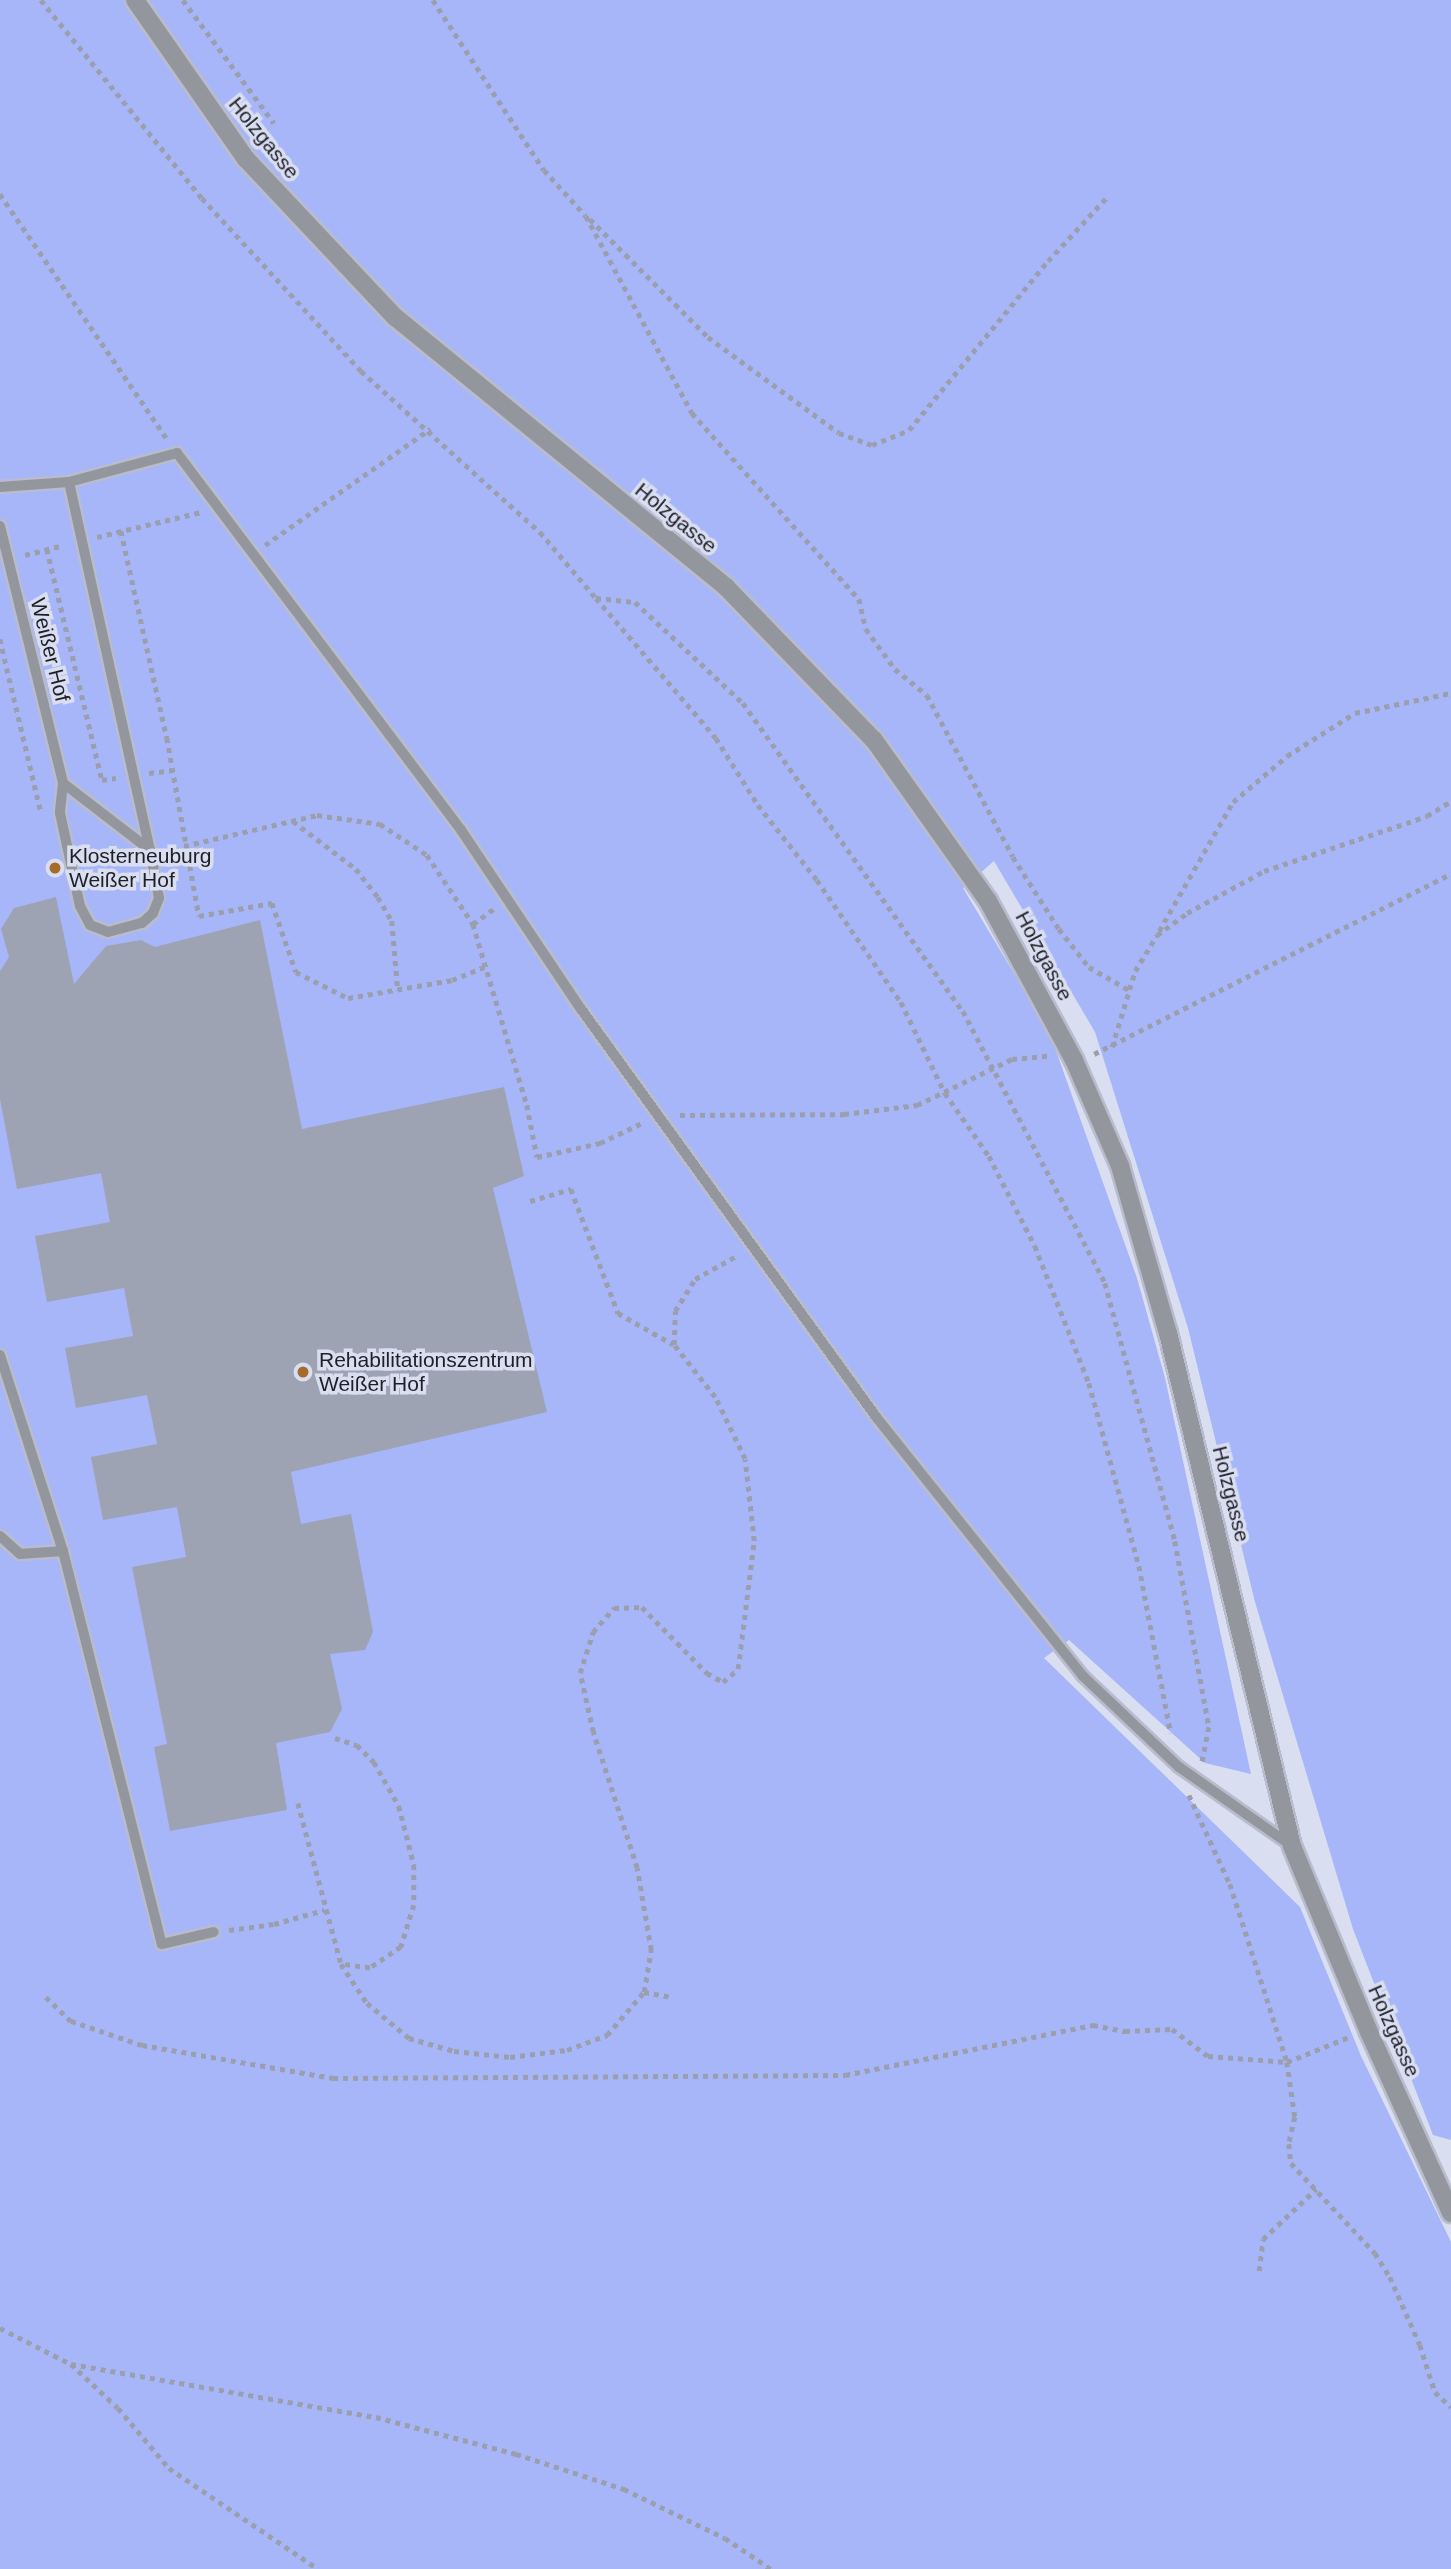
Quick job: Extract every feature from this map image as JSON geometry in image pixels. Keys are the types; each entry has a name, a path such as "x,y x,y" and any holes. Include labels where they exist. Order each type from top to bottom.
{"street":[{"name":"Holzgasse","path":"135,0 246,159 396,317 726,587 874,740 988,901 1074,1060 1120,1166 1168,1333 1292,1846 1368,2032 1451,2213"}],"lane":[{"path":"0,487 69,482 177,453 461,830 659,1115 877,1418 1083,1676 1179,1768 1292,1846"},
{"path":"69,482 84,540 150,850"},
{"name":"Weißer Hof","path":"0,526 63,783 60,813 80,906 90,925 108,932 142,923 153,913 159,898 150,850"},
{"path":"63,783 150,850"},
{"path":"0,1355 64,1551 162,1944 214,1932"},
{"path":"0,1536 20,1554 64,1551"}],"path":[{"path":"41,0 283,290 360,371 430,429 540,532 716,738 758,805 817,880 901,1002 945,1093 989,1156 1035,1246 1089,1383 1139,1566 1152,1653 1179,1768 1194,1811 1230,1884 1287,2062 1294,2117 1289,2144 1291,2163 1317,2189 1390,2277 1420,2345 1435,2392 1451,2407"},
{"path":"183,0 274,123"},
{"path":"433,0 544,170 586,216 708,337 839,433 872,445 909,430 1048,261 1108,196"},
{"path":"0,194 177,453"},
{"path":"586,216 692,413 859,599 866,629 895,669 927,695 1013,857 1059,929 1089,967 1129,990"},
{"path":"253,553 430,429"},
{"path":"8,559 218,508"},
{"path":"121,531 200,916 272,903 296,972 348,998 452,981 486,966"},
{"path":"47,549 102,780 172,770"},
{"path":"596,598 635,602 744,703 962,1011 989,1069 1105,1283 1175,1541 1209,1727 1199,1782"},
{"path":"0,639 43,824"},
{"path":"1451,693 1355,713 1287,756 1233,802 1157,935 1129,990 1112,1048 1451,874"},
{"path":"1157,935 1187,913 1265,870 1427,816 1451,801"},
{"path":"184,846 317,815 380,824 427,855 473,924 527,1105 537,1157 600,1143 659,1115 844,1114 917,1105 989,1069 1038,1054 1074,1060"},
{"path":"292,821 356,869 378,897 392,921 398,991"},
{"path":"299,1803 324,1910 341,1964 367,2003 409,2038 454,2051 510,2057 567,2050 607,2035 644,1992 651,1950 637,1868 593,1732 580,1673 593,1632 614,1608 642,1607 664,1624 685,1654 723,1682 738,1669 754,1541 746,1459 715,1397 674,1345 618,1313 571,1189 530,1201"},
{"path":"674,1345 675,1311 695,1279 755,1246"},
{"path":"335,1738 357,1745 374,1762 399,1806 414,1865 414,1905 401,1947 370,1968 341,1964"},
{"path":"214,1932 274,1924 324,1910"},
{"path":"644,1992 671,1997"},
{"path":"46,1997 71,2021 142,2045 333,2078 845,2075 1093,2025 1125,2031 1172,2029 1208,2056 1287,2062 1368,2032"},
{"path":"1259,2270 1263,2239 1317,2189"},
{"path":"0,2328 71,2364 118,2408 169,2468 318,2569"},
{"path":"71,2364 376,2417 516,2454 624,2489 725,2538 771,2569"}],"shaded area":[{"path":"0,0 1451,0 1451,2140 1433,2135 1353,1929 1255,1602 1188,1328 1095,1032 994,861 963,888 1050,1034 1137,1278 1165,1378 1251,1774 1205,1763 1069,1640 1044,1658 1300,1907 1361,2056 1451,2242 1451,2569 0,2569"}],"building":[{"name":"Rehabilitationszentrum Weißer Hof","path":"56,897 74,984 106,946 141,940 155,947 260,920 302,1129 504,1087 524,1176 493,1188 547,1412 291,1472 301,1524 351,1514 373,1632 365,1650 330,1654 342,1709 330,1732 276,1743 287,1810 170,1831 154,1747 167,1744 132,1567 186,1557 177,1507 103,1520 91,1457 157,1444 147,1395 76,1408 65,1348 133,1336 124,1288 47,1302 35,1236 110,1222 101,1173 17,1189 0,1099 0,971 9,957 1,929 14,908"}],"place":[{"name":"Klosterneuburg Weißer Hof","path":"55,868"},
{"name":"Rehabilitationszentrum Weißer Hof","path":"303,1372"}]}
